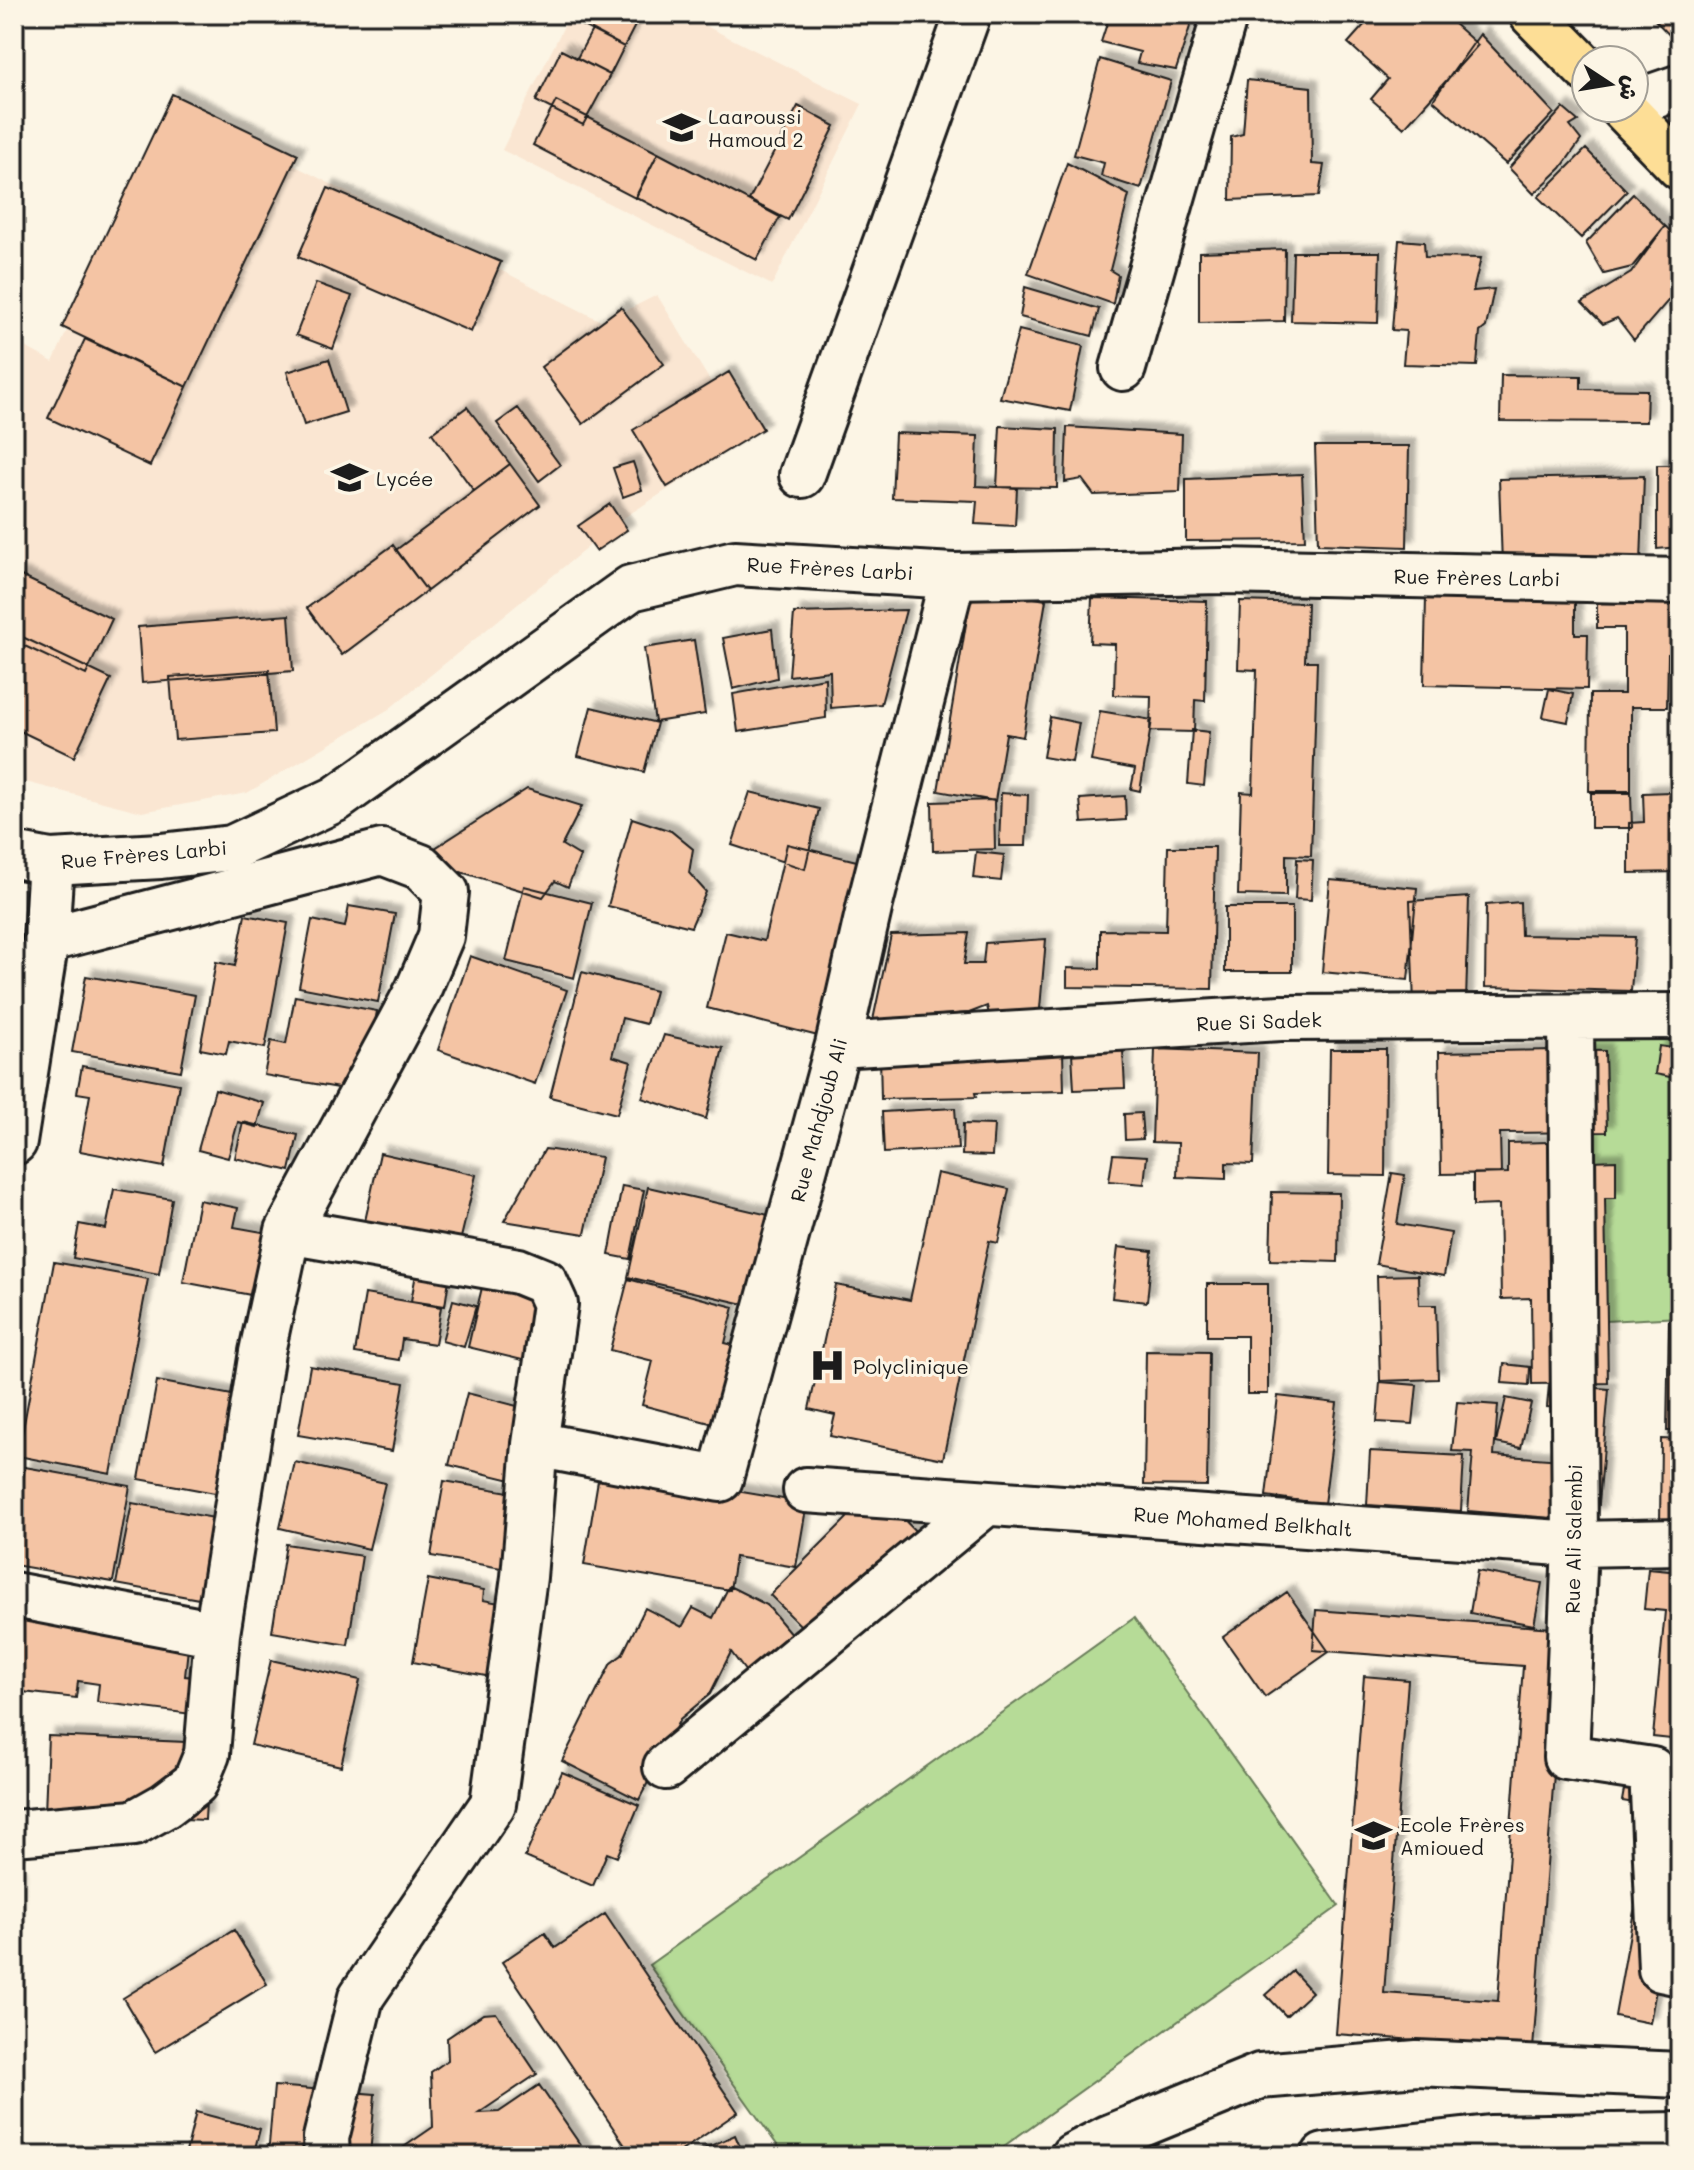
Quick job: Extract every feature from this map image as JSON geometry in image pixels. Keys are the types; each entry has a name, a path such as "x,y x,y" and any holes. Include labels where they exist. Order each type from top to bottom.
{"main road":[{"path":"1532,14 1570,53"},
{"path":"1638,124 1680,167"}],"street":[{"path":"802,475 968,14"},
{"path":"1123,368 1225,14"},
{"path":"1650,97 1680,87"},
{"name":"Rue Frères Larbi","path":"33,858 161,856 232,848 336,799 631,588 735,563 953,576 1223,571 1680,581"},
{"name":"Rue Mahdjoub Ali","path":"535,1444 720,1479 838,1045 873,889 953,576"},
{"path":"14,1833 134,1823 166,1805 195,1783 207,1754 217,1634 262,1352 288,1231 418,990 441,936 446,892 421,867 382,852 46,940"},
{"path":"14,1142 46,940 33,858"},
{"name":"Rue Si Sadek","path":"838,1045 1281,1018 1680,1016"},
{"name":"Rue Ali Salembi","path":"1571,1017 1575,1544 1566,1757 1652,1770 1661,1969 1680,1973"},
{"path":"288,1231 518,1271 545,1282 555,1304 535,1444 524,1577 493,1804 361,1997 326,2138 327,2156"},
{"name":"Rue Mohamed Belkhalt","path":"806,1490 1575,1544 1680,1542"},
{"path":"666,1767 986,1503"},
{"path":"14,1595 217,1634"},
{"path":"1073,2156 1108,2138 1260,2076 1417,2063 1680,2075"},
{"path":"1324,2156 1490,2138 1680,2135"}],"shaded area":[{"name":"Laaroussi Hamoud 2","path":"570,14 682,14 862,104 772,285 502,150"},
{"name":"Lycée","path":"169,102 603,322 657,295 746,439 625,517 389,709 247,793 142,812 14,779 14,341 53,362"}],"green space":[{"path":"1590,1031 1680,1031 1680,1317 1587,1322"},
{"path":"1134,1618 1339,1906 990,2156 785,2156 649,1965"}],"building":[{"path":"587,14 641,14 624,47 581,25"},
{"path":"1110,14 1194,14 1176,70 1137,63 1140,52 1101,42"},
{"path":"1374,14 1443,14 1478,45 1404,128 1371,99 1388,79 1348,43"},
{"path":"1649,14 1680,14 1680,46"},
{"path":"592,30 624,47 610,75 577,58"},
{"path":"1480,34 1554,113 1506,164 1433,100"},
{"path":"561,50 610,75 583,125 536,101"},
{"path":"1100,59 1171,81 1141,189 1101,176 1104,163 1074,155"},
{"path":"1247,80 1311,87 1312,164 1324,165 1319,196 1230,200 1231,137 1243,134"},
{"path":"172,94 298,154 187,387 62,327"},
{"path":"556,101 658,153 635,198 533,145"},
{"path":"798,106 835,126 788,220 749,200"},
{"path":"1563,108 1570,114 1570,124 1573,124 1570,126 1581,140 1561,168 1534,194 1509,168"},
{"path":"1586,149 1627,191 1581,238 1538,197"},
{"path":"658,153 780,217 757,260 636,197"},
{"path":"1067,163 1129,195 1110,270 1118,275 1113,304 1028,274"},
{"path":"328,188 501,262 471,332 298,257"},
{"path":"1633,194 1665,226 1632,267 1604,274 1586,243"},
{"path":"1665,226 1680,240 1680,287 1634,340 1617,318 1603,324 1582,303 1631,273"},
{"path":"1399,240 1424,242 1425,257 1481,258 1473,291 1494,289 1486,327 1480,332 1477,366 1403,364 1406,331 1392,330"},
{"path":"1285,249 1284,321 1199,323 1199,252"},
{"path":"1293,252 1380,252 1378,323 1291,321"},
{"path":"316,283 352,296 333,349 296,335"},
{"path":"1025,287 1099,309 1092,336 1020,317"},
{"path":"1680,296 1680,319 1670,307"},
{"path":"621,307 664,364 583,424 541,367"},
{"path":"1019,330 1083,346 1070,411 1000,398"},
{"path":"85,339 187,387 150,466 48,418"},
{"path":"329,359 346,412 304,425 287,372"},
{"path":"729,372 763,429 667,487 633,430"},
{"path":"1501,375 1581,376 1581,389 1647,390 1646,422 1500,421"},
{"path":"467,407 510,464 474,491 432,433"},
{"path":"518,408 560,465 539,481 497,423"},
{"path":"1000,426 1058,429 1057,488 997,487"},
{"path":"1067,427 1182,434 1180,492 1094,495 1082,479 1065,482"},
{"path":"895,433 978,436 976,486 1017,488 1015,526 975,524 977,501 892,498"},
{"path":"1315,446 1409,446 1407,547 1318,544"},
{"path":"633,462 642,490 623,497 613,468"},
{"path":"510,464 540,505 427,591 396,550"},
{"path":"1657,465 1680,465 1680,547 1657,549"},
{"path":"1302,474 1305,540 1186,541 1186,479"},
{"path":"1644,476 1641,563 1502,564 1499,479"},
{"path":"610,504 627,530 596,551 578,526"},
{"path":"393,545 427,591 342,655 307,608"},
{"path":"19,575 112,619 86,675 14,641 14,586"},
{"path":"972,588 1046,600 1023,737 1006,734 995,801 938,791"},
{"path":"1426,597 1575,601 1575,634 1588,634 1587,689 1424,685"},
{"path":"1092,598 1207,601 1205,701 1195,700 1194,732 1150,731 1151,696 1114,695 1115,644 1090,643"},
{"path":"1240,601 1307,603 1305,661 1317,661 1311,856 1286,855 1286,896 1238,895 1241,792 1253,793 1257,670 1238,669"},
{"path":"1597,603 1680,604 1680,654 1668,654 1667,707 1631,707 1631,791 1589,791 1590,694 1624,694 1624,628 1597,628"},
{"path":"906,610 881,704 831,708 830,671 789,676 794,613"},
{"path":"289,615 293,671 142,683 138,627"},
{"path":"772,629 777,678 733,689 723,638"},
{"path":"14,633 111,679 74,757 14,728"},
{"path":"694,640 705,714 655,722 644,648"},
{"path":"269,670 274,733 175,740 170,677"},
{"path":"825,678 826,718 738,732 733,694"},
{"path":"1549,689 1573,694 1568,722 1543,717"},
{"path":"591,707 657,723 644,772 578,756"},
{"path":"1100,711 1152,720 1140,791 1131,789 1135,769 1091,761"},
{"path":"1050,717 1079,723 1072,762 1043,757"},
{"path":"1192,730 1209,732 1204,786 1188,784"},
{"path":"527,789 582,806 562,845 580,856 568,887 555,881 543,897 418,859"},
{"path":"750,792 819,809 805,869 732,845"},
{"path":"1670,792 1671,816 1680,816 1680,872 1629,873 1629,823 1644,822 1643,793"},
{"path":"1001,793 1028,795 1026,846 999,846"},
{"path":"1591,793 1631,793 1632,828 1591,828"},
{"path":"1125,796 1126,820 1082,823 1080,799"},
{"path":"994,800 995,849 933,851 932,802"},
{"path":"632,818 671,831 693,849 689,873 706,892 691,927 608,906"},
{"path":"787,844 865,863 822,1037 707,1008 726,932 764,941"},
{"path":"1168,847 1215,847 1212,989 1067,987 1067,968 1100,969 1100,930 1166,931"},
{"path":"976,852 1004,855 1001,881 973,878"},
{"path":"1297,859 1313,860 1311,900 1295,899"},
{"path":"1330,880 1417,888 1408,980 1322,972"},
{"path":"524,886 592,903 574,978 506,961"},
{"path":"1469,897 1466,1002 1414,1004 1410,901"},
{"path":"1520,902 1521,935 1635,937 1631,991 1485,987 1486,905"},
{"path":"349,906 395,914 378,1002 299,987 312,920 345,927"},
{"path":"1225,907 1292,907 1292,972 1225,972"},
{"path":"245,915 288,923 265,1048 229,1041 226,1054 200,1049 216,962 235,966"},
{"path":"969,933 964,964 983,964 985,943 1046,939 1039,1020 992,1027 987,1006 969,1013 873,1020 891,935"},
{"path":"470,956 567,990 535,1084 438,1050"},
{"path":"582,972 655,991 646,1024 622,1018 612,1056 631,1062 617,1114 550,1097"},
{"path":"86,976 195,995 181,1071 72,1052"},
{"path":"295,996 377,1011 372,1040 365,1039 356,1091 264,1075 271,1041 286,1044"},
{"path":"664,1035 723,1048 706,1119 642,1098"},
{"path":"1659,1046 1680,1049 1680,1079 1655,1074"},
{"path":"1155,1049 1258,1053 1253,1164 1226,1163 1226,1179 1177,1177 1178,1143 1152,1142"},
{"path":"1330,1049 1386,1049 1385,1176 1328,1175"},
{"path":"1123,1051 1125,1088 1074,1090 1072,1053"},
{"path":"1605,1051 1607,1132 1500,1133 1501,1173 1441,1174 1439,1052"},
{"path":"1063,1052 1064,1091 881,1099 880,1056"},
{"path":"82,1066 179,1084 164,1167 80,1151 90,1095 77,1093"},
{"path":"215,1089 264,1103 257,1127 238,1122 228,1158 198,1150"},
{"path":"955,1108 958,1149 884,1153 882,1112"},
{"path":"1141,1113 1143,1139 1125,1140 1124,1114"},
{"path":"243,1122 298,1135 290,1171 235,1158"},
{"path":"963,1124 994,1125 992,1156 962,1155"},
{"path":"1592,1141 1592,1161 1616,1160 1616,1198 1605,1198 1608,1383 1532,1384 1531,1298 1501,1299 1499,1205 1473,1206 1473,1174 1508,1173 1508,1143"},
{"path":"545,1149 601,1157 585,1234 504,1221"},
{"path":"380,1153 476,1175 460,1242 365,1221"},
{"path":"1113,1154 1147,1156 1144,1184 1109,1181"},
{"path":"937,1173 1009,1189 998,1243 989,1241 943,1459 830,1436 835,1415 809,1409 836,1285 910,1300"},
{"path":"1392,1173 1405,1175 1397,1224 1451,1233 1444,1276 1376,1264"},
{"path":"622,1186 644,1190 630,1259 609,1255"},
{"path":"648,1187 777,1217 757,1307 628,1277"},
{"path":"114,1189 172,1199 159,1274 73,1258 79,1224 106,1229"},
{"path":"1272,1192 1339,1193 1338,1262 1270,1260"},
{"path":"199,1200 238,1208 234,1227 268,1233 256,1296 183,1282"},
{"path":"1118,1247 1152,1251 1147,1302 1112,1298"},
{"path":"54,1262 148,1279 111,1474 18,1456"},
{"path":"416,1274 449,1279 445,1306 411,1301"},
{"path":"1418,1275 1419,1305 1436,1305 1438,1379 1380,1381 1377,1276"},
{"path":"628,1279 734,1307 725,1343 745,1348 725,1427 642,1405 653,1361 610,1350"},
{"path":"483,1283 558,1301 543,1365 468,1347"},
{"path":"1207,1284 1268,1284 1268,1394 1247,1394 1247,1336 1207,1336"},
{"path":"365,1294 441,1307 435,1344 402,1339 399,1360 355,1353"},
{"path":"453,1300 476,1306 464,1347 442,1341"},
{"path":"1669,1320 1680,1320 1680,1431 1667,1431"},
{"path":"1146,1351 1209,1352 1207,1486 1144,1485"},
{"path":"1504,1364 1530,1367 1529,1385 1502,1383"},
{"path":"310,1366 404,1383 392,1451 298,1435"},
{"path":"157,1381 259,1400 226,1495 139,1479"},
{"path":"1380,1382 1417,1385 1413,1424 1377,1422"},
{"path":"1549,1384 1609,1389 1598,1515 1564,1512 1563,1519 1468,1511 1473,1452 1452,1451 1457,1402 1498,1405 1494,1455 1575,1461 1560,1408 1547,1407"},
{"path":"467,1393 544,1413 531,1485 449,1465"},
{"path":"1278,1396 1337,1403 1324,1504 1266,1496"},
{"path":"1506,1398 1531,1403 1521,1448 1496,1443"},
{"path":"1661,1439 1680,1440 1680,1524 1660,1524"},
{"path":"1370,1451 1464,1456 1461,1511 1367,1505"},
{"path":"295,1462 385,1483 369,1549 280,1528"},
{"path":"25,1467 130,1486 113,1582 14,1565 14,1528"},
{"path":"600,1468 807,1503 796,1567 735,1557 730,1590 584,1565"},
{"path":"444,1481 533,1496 519,1571 431,1556"},
{"path":"875,1490 931,1547 820,1645 770,1595"},
{"path":"132,1503 214,1518 199,1599 116,1584"},
{"path":"286,1544 362,1556 348,1645 272,1632"},
{"path":"1648,1569 1680,1572 1680,1740 1653,1737 1665,1611 1644,1609"},
{"path":"1477,1571 1542,1583 1534,1625 1470,1613"},
{"path":"428,1579 484,1590 483,1600 505,1604 491,1677 413,1662"},
{"path":"729,1586 767,1605 802,1647 763,1680 746,1672 731,1652 710,1694 680,1719 639,1800 562,1761 611,1663 622,1655 645,1608 682,1627 693,1608 713,1618"},
{"path":"1287,1592 1329,1652 1265,1697 1223,1637"},
{"name":"Ecole Frères Amioued","path":"1316,1610 1565,1629 1533,2049 1336,2034 1364,1676 1408,1680 1384,1993 1498,2001 1523,1666 1313,1650"},
{"path":"14,1617 189,1639 185,1676 204,1678 199,1715 97,1702 99,1684 78,1681 76,1698 14,1691"},
{"path":"271,1660 360,1680 341,1766 251,1745"},
{"path":"48,1736 209,1743 205,1820 45,1813"},
{"path":"1628,1768 1674,1776 1665,1940 1650,2023 1615,2016 1653,1806 1622,1801"},
{"path":"562,1772 639,1805 617,1857 607,1853 593,1886 525,1857"},
{"path":"14,1877 18,1877 14,1960"},
{"path":"605,1914 738,2112 674,2156 632,2156 502,1962 545,1933 555,1948"},
{"path":"234,1930 267,1984 155,2052 123,1998"},
{"path":"1293,1971 1312,1992 1286,2016 1266,1995"},
{"path":"496,2013 537,2074 479,2113 499,2112 539,2085 588,2156 401,2156 401,2149 433,2127 431,2072 448,2060 447,2038 483,2014"},
{"path":"274,2086 375,2094 370,2156 268,2156"},
{"path":"196,2112 260,2129 253,2156 185,2156"},
{"path":"735,2135 744,2156 688,2156"}],"place":[{"name":"Laaroussi Hamoud 2","path":"682,127"},
{"name":"Lycée","path":"350,478"},
{"name":"Polyclinique","path":"827,1366"},
{"name":"Ecole Frères Amioued","path":"1374,1836"}]}
